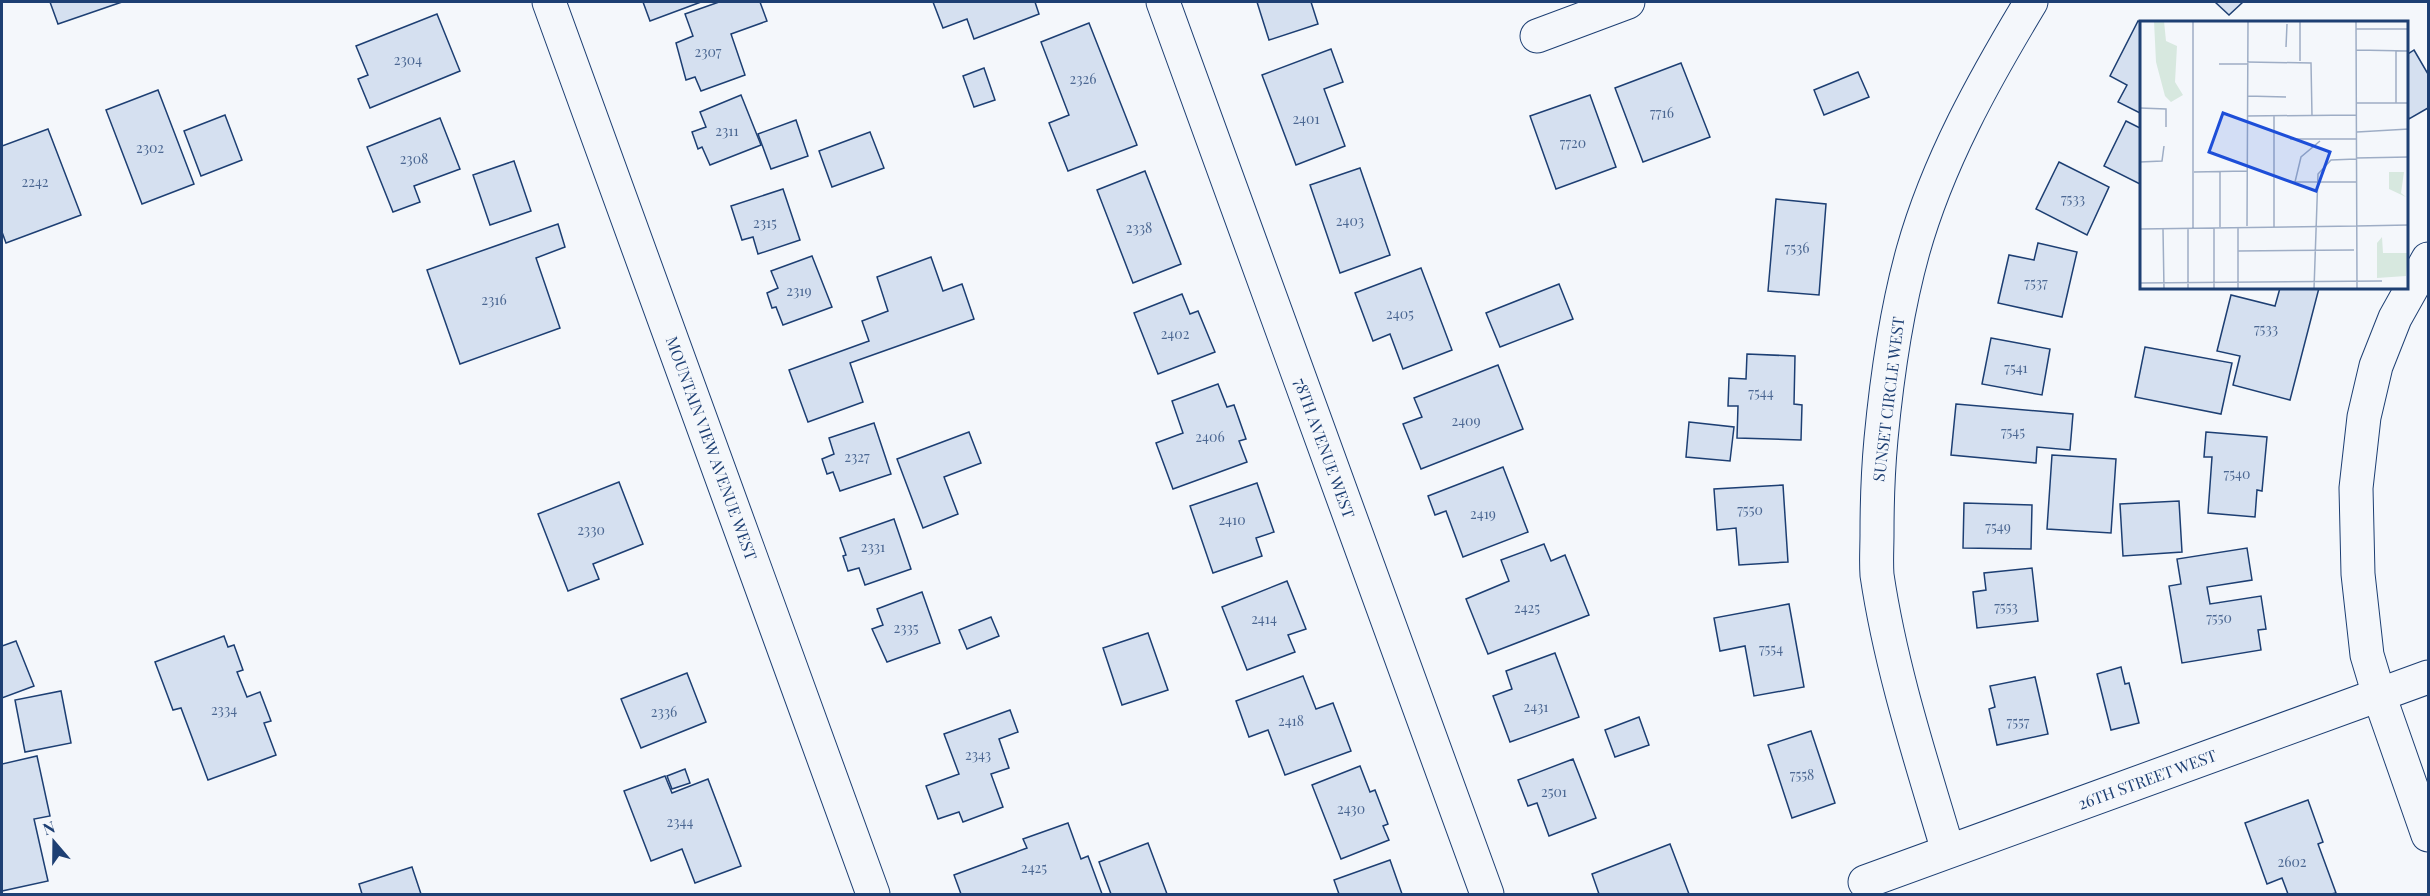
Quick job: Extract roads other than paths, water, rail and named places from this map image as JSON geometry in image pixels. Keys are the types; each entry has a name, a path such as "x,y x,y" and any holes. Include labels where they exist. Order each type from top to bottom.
{"street":[{"name":"MOUNTAIN VIEW AVENUE WEST","path":"549,2 873,894"},
{"name":"78TH AVENUE WEST","path":"1162,2 1487,894"},
{"path":"1537,36 1628,2"},
{"name":"SUNSET CIRCLE WEST","path":"1948,851 1896,673 1877,572 1877,482 1884,405 1898,318 1913,251 1940,175 1967,114 2031,2"},
{"path":"2428,259 2395,318 2379,358 2369,393 2359,453 2357,529 2361,608 2367,655 2428,835"},
{"name":"26TH STREET WEST","path":"1865,882 2428,677"}]}
